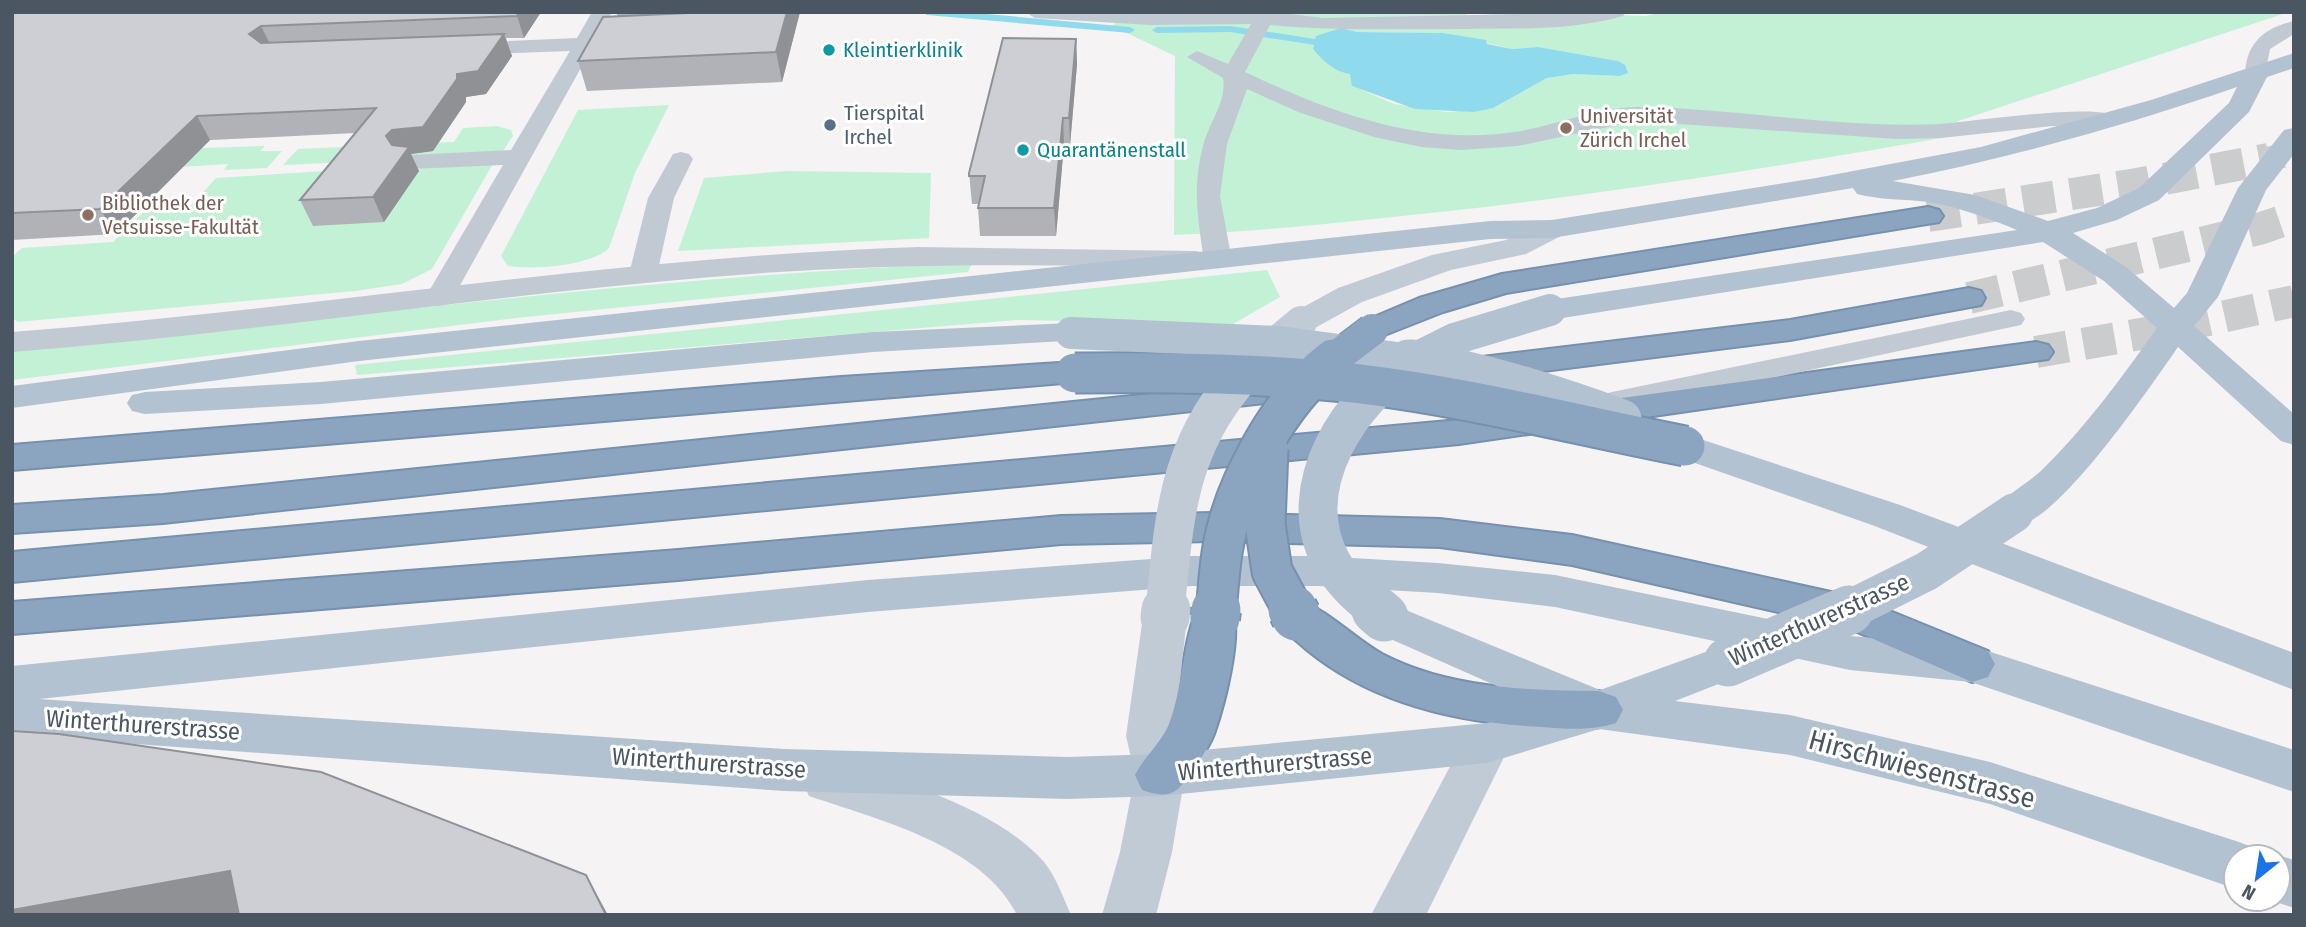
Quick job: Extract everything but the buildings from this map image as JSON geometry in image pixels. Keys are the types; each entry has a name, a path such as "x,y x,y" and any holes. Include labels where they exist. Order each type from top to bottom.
{"highway":[{"path":"1160,775 1190,734 1208,666 1222,550 1246,475 1285,408 1311,374 1372,330 1431,305 1502,284 1928,216"},
{"path":"12,519 163,509 1222,399 1790,330 1969,298"},
{"path":"12,567 1458,432 2036,352"},
{"path":"12,458 827,389 1075,373 1169,372 1281,376 1403,390 1685,446"},
{"path":"1268,440 1265,524 1272,571 1296,616 1344,655 1404,684 1451,700 1518,709 1600,710"},
{"path":"12,618 664,566 1061,530 1213,527 1440,533 1572,550 1857,614 1972,664"}],"main road":[{"path":"12,397 510,334 1218,261 1490,230 1552,229 1816,187 1999,151 2256,75 2294,60"},
{"path":"1600,710 1384,617 1346,585 1326,550 1319,510 1324,473 1338,435 1361,401 1388,375 1425,352 1469,333 1550,310 2035,235 2107,214 2149,194 2240,107 2256,75"},
{"name":"Winterthurerstrasse","path":"12,716 784,770 1067,778 1160,775 1487,743 1600,710 1826,622 1927,571 2014,513 2055,480 2131,389 2176,326 2202,297 2222,260 2252,188 2292,139"},
{"path":"1816,187 1875,188 1933,196 1984,208 2113,273 2294,433"},
{"path":"12,411 321,393 873,342 1071,333 1164,334 1292,342 1449,367 1532,389 1617,417 1685,446 1886,515 2294,672"},
{"path":"12,684 87,674 854,597 1192,571 1318,571 1438,578 1555,591 1850,653 1972,664 2294,771"},
{"name":"Hirschwiesenstrasse","path":"1600,710 1790,735 1977,780 2222,860"}],"street":[{"path":"1129,915 1146,852 1160,775 1150,736 1178,496 1195,445 1218,402 1241,371 1273,341 1350,295 1444,262 1515,247 1552,229"},
{"path":"12,342 643,274 900,257 1051,254 1218,261"},
{"path":"1398,915 1487,743"},
{"path":"784,770 871,792 961,831 1024,878 1044,915"}],"lane":[{"path":"439,298 602,12"},
{"path":"1035,12 1140,19 1262,20 1323,24 1492,23 1592,19 1616,12"},
{"path":"1218,261 1207,196 1215,144 1236,91 1235,72 1262,20"},
{"path":"2256,75 2255,57 2265,40 2294,27"},
{"path":"446,49 613,37"},
{"path":"1197,57 1321,113 1381,132 1447,142 1501,141 1604,118 1636,114 1896,132 1941,131 2052,118 2109,119"},
{"path":"411,162 520,157"},
{"path":"643,274 661,198 681,159"},
{"path":"1458,432 2011,318"}],"green space":[{"name":"Universität Zürich Irchel","path":"1125,12 1461,12 1470,16 1521,12 1645,16 1666,12 2289,12 1958,121 1958,135 1704,177 1513,204 1312,225 1174,235 1175,56 1112,26","holes":["1341,28 1356,32 1443,33 1512,49 1538,47 1618,61 1619,76 1573,74 1547,78 1493,108 1447,112 1394,104 1353,86"]},
{"path":"298,103 294,108 282,108 255,138 163,142 176,130 241,127 253,115 190,117 194,112 156,114 116,151 265,146 260,151 282,151 267,168 224,170 228,164 82,173 152,110"},
{"path":"669,105 635,173 609,248 575,263 546,267 508,266 501,256 578,110"},
{"path":"497,126 511,130 513,136 500,155 283,165 298,149 454,142 463,128"},
{"path":"494,162 432,269 402,284 355,291 18,322 12,318 12,257 22,248 113,242 146,210 188,209 216,178 357,169 384,222 423,165"},
{"path":"787,171 931,173 929,238 678,251 704,178"},
{"path":"972,263 968,272 516,318 12,380 12,351 611,288 851,269"},
{"path":"1267,270 1280,297 1233,324 1017,320 357,375 355,365"}],"water":[{"path":"1341,28 1357,32 1443,33 1486,40 1487,44 1512,49 1538,47 1618,61 1625,65 1628,73 1620,76 1573,74 1547,78 1493,108 1474,112 1415,109 1352,86 1350,74 1339,71 1321,58 1313,49 1316,36"}],"waterway":[{"path":"927,12 1130,30"},
{"path":"1157,30 1230,29 1315,42"}],"tunnel":[{"path":"2260,160 2294,154"},
{"path":"1928,216 2137,184 2269,159"},
{"path":"1969,298 2259,229 2294,217"},
{"path":"2036,352 2158,331 2294,301"}],"place":[{"name":"Kleintierklinik","path":"829,50"},
{"name":"Tierspital Irchel","path":"830,125"},
{"name":"Universität Zürich Irchel","path":"1566,128"},
{"name":"Quarantänenstall","path":"1023,150"},
{"name":"Bibliothek der Vetsuisse-Fakultät","path":"88,215"}]}
